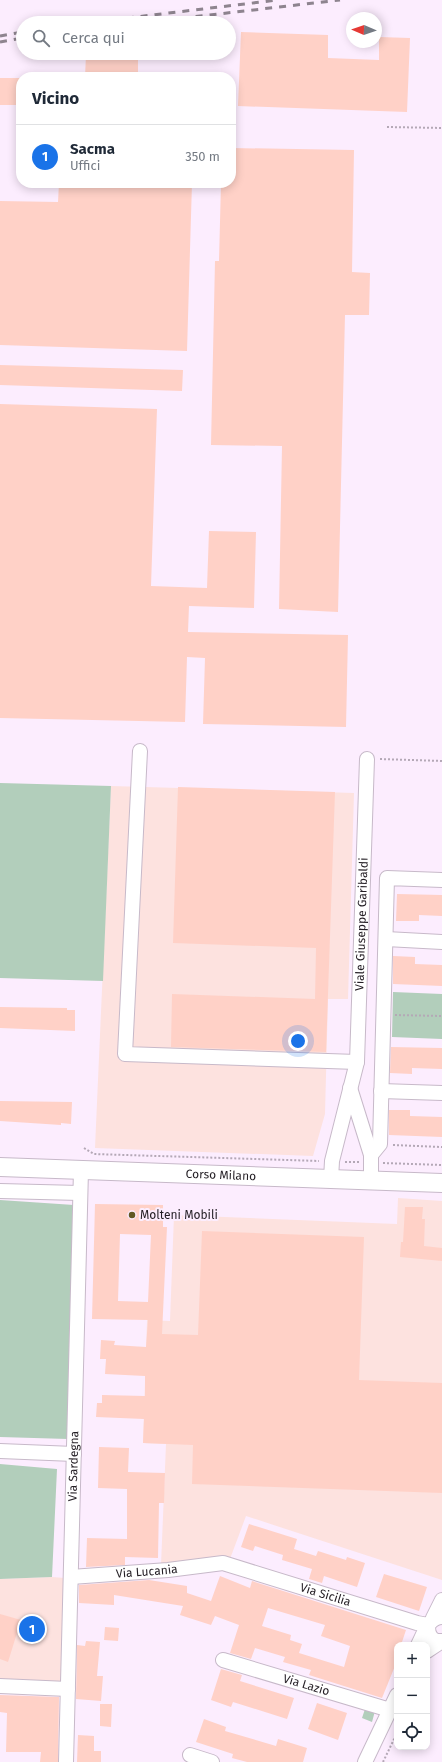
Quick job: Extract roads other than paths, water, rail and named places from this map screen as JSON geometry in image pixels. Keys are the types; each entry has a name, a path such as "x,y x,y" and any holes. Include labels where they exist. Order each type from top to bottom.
{"main road":[{"name":"Corso Milano","path":"0,1167 442,1183"}],"street":[{"path":"140,751 125,1054 357,1062"},
{"name":"Viale Giuseppe Garibaldi","path":"331,1179 332,1161 357,1062 367,759"},
{"name":"Viale Giuseppe Garibaldi","path":"371,1181 381,1091 387,878 442,880"},
{"name":"Viale Giuseppe Garibaldi","path":"386,939 442,942"},
{"name":"Viale Giuseppe Garibaldi","path":"350,1088 374,1154"},
{"path":"381,1091 442,1093"},
{"name":"Via Sardegna","path":"66,1762 81,1170"},
{"path":"0,1191 80,1193"},
{"path":"0,1451 74,1454"},
{"name":"Via Lucania","path":"71,1577 168,1570 223,1563"},
{"name":"Via Sicilia","path":"223,1563 417,1623 433,1622"},
{"path":"442,1600 433,1622 430,1636 434,1640 442,1641"},
{"path":"420,1642 433,1622"},
{"path":"430,1649 442,1641"},
{"name":"Via Lazio","path":"223,1660 390,1710"},
{"path":"0,1686 68,1689"},
{"path":"365,1762 394,1701"},
{"path":"190,1755 212,1762"}],"railway":[{"path":"144,16 278,0"},
{"path":"201,16 340,0"},
{"path":"0,36 16,33"},
{"path":"0,42 16,39"}],"place":[{"name":"Molteni Mobili","path":"132,1215"},
{"name":"Sacma","path":"32,1629"}]}
